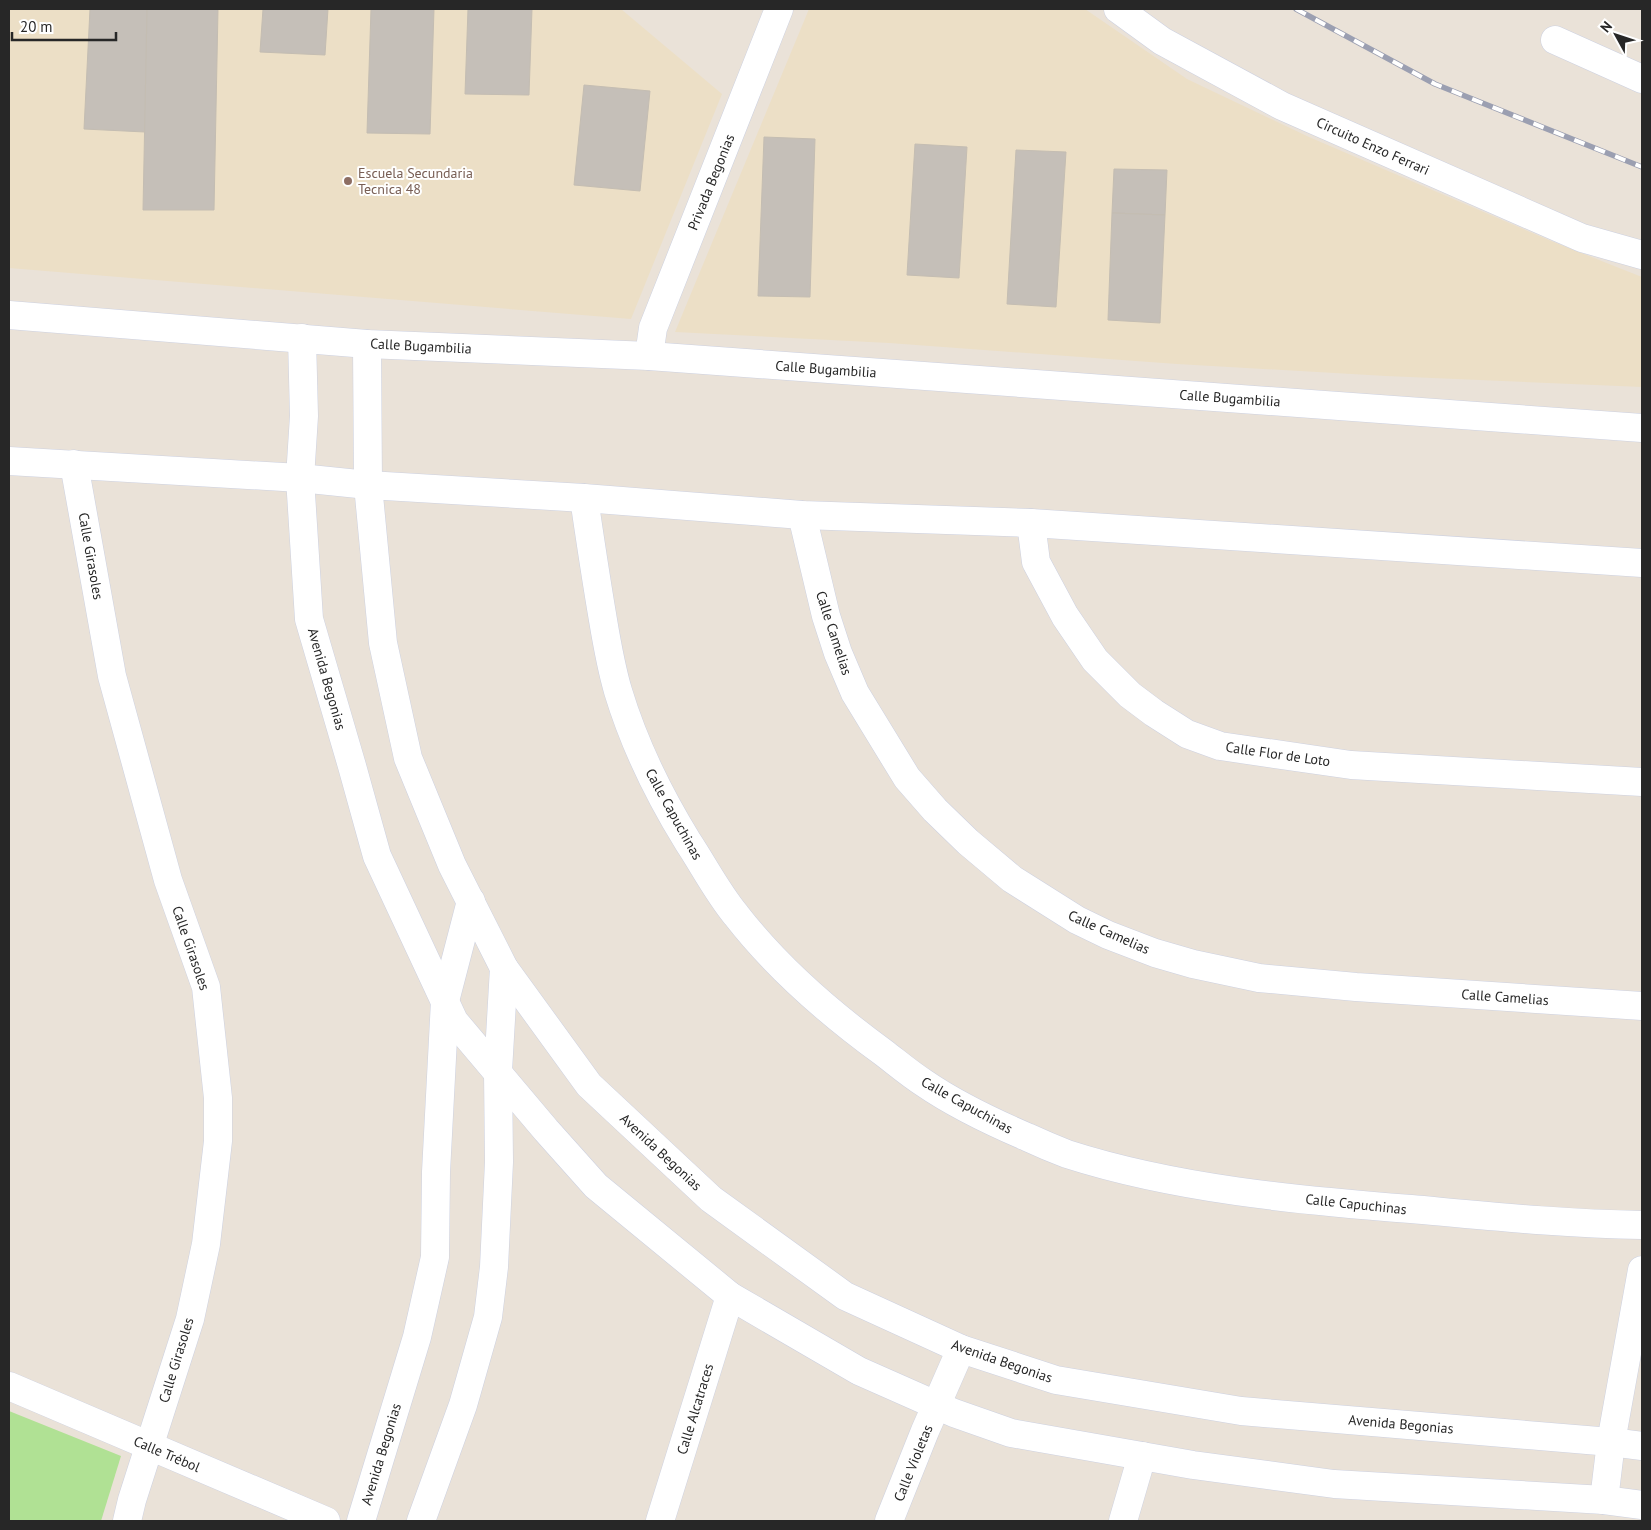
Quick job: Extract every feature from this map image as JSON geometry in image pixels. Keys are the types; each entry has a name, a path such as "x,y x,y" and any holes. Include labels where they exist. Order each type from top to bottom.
{"street":[{"name":"Privada Begonias","path":"649,356 653,328 779,9"},
{"name":"Circuito Enzo Ferrari","path":"1118,9 1162,41 1282,106 1582,238 1642,255"},
{"path":"1555,40 1642,79"},
{"name":"Calle Bugambilia","path":"9,315 367,344 649,356 1642,428"},
{"name":"Avenida Begonias","path":"302,338 304,416 300,478 309,619 377,856 454,1021 596,1186 730,1296 859,1370 954,1413 1011,1433 1193,1465 1334,1484 1604,1500 1642,1505"},
{"name":"Avenida Begonias","path":"367,344 368,485 383,643 408,758 452,865 504,968 589,1085 711,1199 845,1296 961,1349 1056,1380 1241,1411 1642,1446"},
{"path":"9,461 300,478 368,485 584,498 802,515 1031,523 1642,564"},
{"name":"Calle Girasoles","path":"74,464 112,676 168,880 206,987 218,1098 218,1141 206,1244 190,1319 127,1521"},
{"name":"Calle Capuchinas","path":"584,498 594,570 610,663 616,686 652,776 669,810 712,882 735,914 762,945 791,976 832,1013 858,1035 925,1084 974,1112 1066,1153 1131,1171 1202,1186 1341,1204 1614,1225 1642,1225"},
{"name":"Calle Camelias","path":"802,515 826,616 838,653 856,693 907,778 968,842 1012,879 1077,920 1155,953 1193,964 1259,978 1366,988 1642,1006"},
{"name":"Calle Flor de Loto","path":"1031,523 1036,562 1065,616 1096,660 1130,695 1187,734 1220,746 1351,765 1642,782"},
{"name":"Avenida Begonias","path":"361,1521 417,1337 435,1257 437,1162 445,1001 470,901"},
{"path":"421,1521 462,1405 488,1317 494,1267 499,1172 498,1071 504,968"},
{"path":"1604,1500 1611,1442 1642,1270"},
{"name":"Calle Alcatraces","path":"660,1521 730,1296"},
{"name":"Calle Violetas","path":"889,1521 961,1349"},
{"name":"Calle Trébol","path":"9,1386 326,1521"},
{"path":"1123,1521 1142,1456"}],"shaded area":[{"name":"Escuela Secundaria Tecnica 48","path":"9,9 621,9 722,94 631,319 9,268"},
{"path":"809,9 1085,9 1187,79 1309,137 1551,241 1642,277 1642,387 1386,376 1177,364 889,343 675,332"}],"green space":[{"path":"9,1411 121,1456 101,1521 9,1521"}],"building":[{"path":"90,9 150,9 145,132 84,129"},
{"path":"147,9 218,9 214,210 143,210"},
{"path":"263,9 328,9 325,55 260,52"},
{"path":"371,9 434,9 430,134 367,133"},
{"path":"468,9 532,9 529,95 465,94"},
{"path":"584,85 650,91 640,191 574,185"},
{"path":"764,137 815,139 810,297 758,296"},
{"path":"915,144 967,147 959,278 907,275"},
{"path":"1016,150 1066,152 1056,307 1007,304"},
{"path":"1114,169 1167,170 1165,215 1112,213"},
{"path":"1112,213 1165,215 1160,323 1108,320"}],"railway":[{"path":"1296,9 1435,84 1642,167"}],"place":[{"name":"Escuela Secundaria Tecnica 48","path":"348,181"}]}
